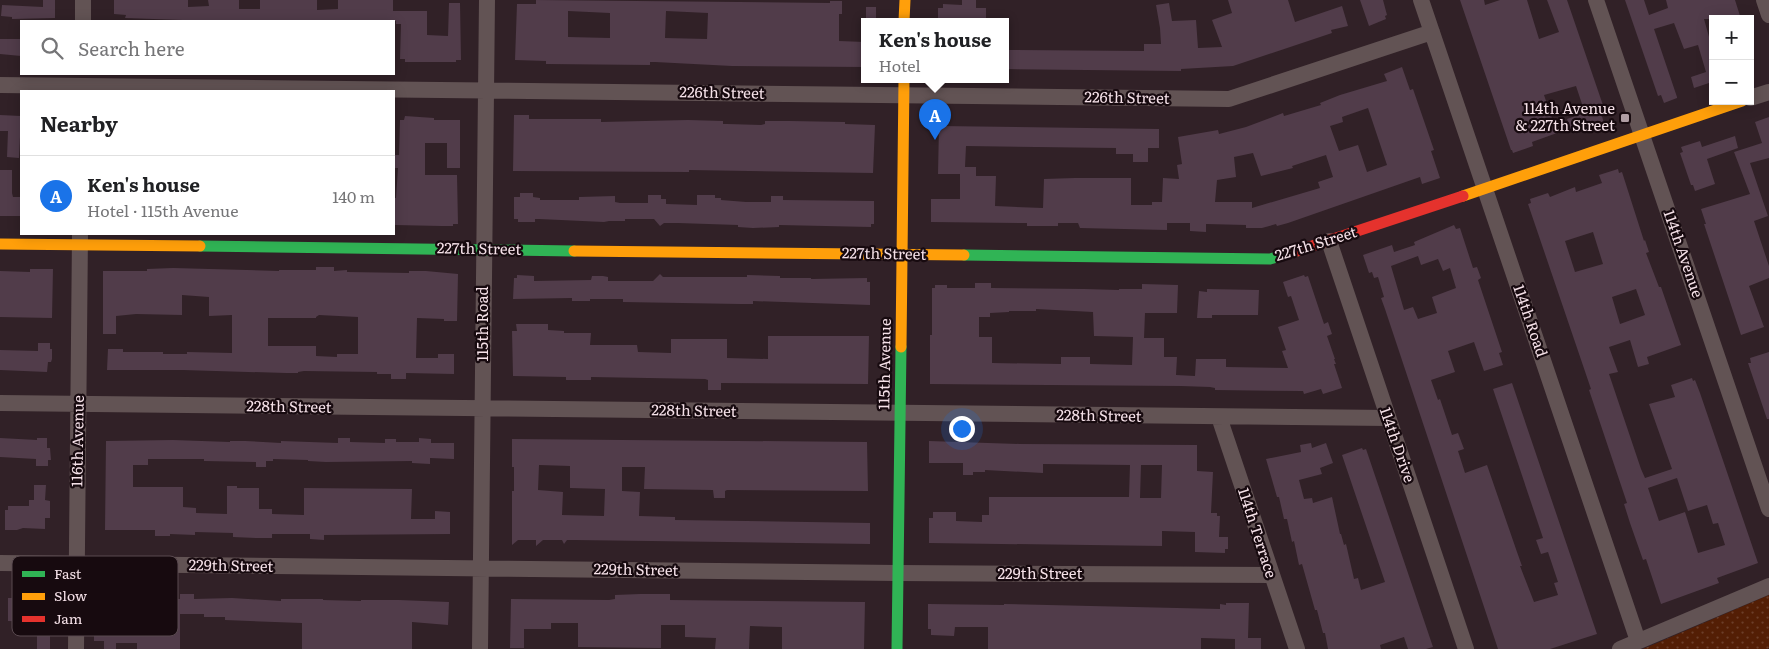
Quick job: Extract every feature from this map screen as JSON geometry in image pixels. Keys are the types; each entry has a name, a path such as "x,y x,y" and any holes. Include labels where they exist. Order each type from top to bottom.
{"street":[{"path":"83,0 83,20"},
{"name":"115th Road","path":"480,649 487,0"},
{"path":"904,0 904,18"},
{"name":"114th Road","path":"1421,0 1638,641"},
{"name":"114th Avenue","path":"1596,0 1769,509"},
{"path":"1764,0 1769,15"},
{"name":"226th Street","path":"0,84 486,90 903,87 1229,99 1432,32"},
{"name":"115th Avenue","path":"896,649 903,87"},
{"path":"1754,97 1769,92"},
{"name":"227th Street","path":"0,244 80,239 483,249 1270,259 1485,189 1730,105"},
{"name":"116th Avenue","path":"77,556 80,239"},
{"name":"114th Drive","path":"1329,241 1466,649"},
{"name":"228th Street","path":"0,403 1388,418"},
{"name":"114th Terrace","path":"1219,417 1297,649"},
{"name":"229th Street","path":"178,565 1271,575"},
{"path":"1620,649 1769,586"},
{"name":"116th Avenue","path":"76,636 76,649"}],"shaded area":[{"path":"1769,595 1769,648 1767,649 1643,649"}],"building":[{"path":"43,0 55,0 55,18 12,19 12,17 1,16 2,5 43,7"},
{"path":"114,0 188,0 188,7 209,6 208,0 239,0 239,9 260,9 260,0 317,0 317,10 338,9 338,0 393,0 393,11 427,11 427,35 448,36 449,3 460,3 461,60 456,60 456,62 405,62 405,59 400,59 401,24 396,24 395,20 182,20 125,18 126,15 114,14"},
{"path":"536,0 830,3 830,1 842,1 842,14 839,14 839,41 861,42 861,67 732,66 655,62 650,62 650,65 546,64 546,61 515,60 517,4 536,4","holes":["568,11 610,13 610,38 568,37","666,11 708,13 707,39 665,38"]},
{"path":"962,0 976,0 976,8 986,8 986,18 938,18 938,8 943,8 943,4 962,5"},
{"path":"1228,0 1288,0 1295,22 1342,6 1348,26 1331,30 1332,33 1233,66 1181,69 1181,71 1009,69 1009,50 1144,51 1144,44 1161,44 1156,5 1169,3 1172,21 1196,20 1198,48 1222,47 1212,20 1232,13"},
{"path":"1360,0 1383,0 1387,15 1385,16 1386,19 1369,26"},
{"path":"1460,0 1484,0 1485,5 1500,0 1527,0 1539,39 1559,32 1547,0 1567,0 1606,114 1602,116 1604,124 1592,128 1591,126 1584,128 1583,126 1571,130 1567,119 1585,113 1576,86 1544,95 1557,133 1532,142 1533,146 1513,153"},
{"path":"1625,0 1644,0 1649,15 1668,8 1666,0 1735,0 1740,15 1709,15 1709,19 1704,19 1709,37 1709,83 1694,88 1691,77 1706,72 1698,45 1684,49 1674,23 1654,29 1677,98 1664,103 1661,95 1658,96"},
{"path":"866,7 876,7 876,18 866,18"},
{"path":"0,39 20,39 20,56 0,54"},
{"path":"1402,67 1410,90 1413,89 1434,150 1431,151 1440,178 1422,184 1420,177 1288,223 1262,228 1246,228 1246,225 1206,224 1206,232 1190,231 1190,223 1167,223 1167,230 1080,228 1078,223 1058,223 1058,226 1027,226 1027,223 931,222 931,199 960,199 960,174 938,174 939,126 1159,129 1159,148 1148,148 1148,162 1133,162 1133,154 1116,154 1116,148 966,146 965,167 976,167 976,176 996,176 995,206 1043,208 1044,179 1075,178 1131,178 1131,205 1152,205 1152,202 1162,202 1163,178 1179,179 1177,165 1182,164 1178,137 1218,130 1219,134 1246,127 1283,113 1284,116 1321,105 1320,103 1340,95 1387,81 1384,74","holes":["1368,108 1387,165 1367,172 1358,145 1339,151 1330,126 1343,122 1342,117","1253,153 1261,176 1293,168 1292,166 1326,155 1333,177 1318,182 1320,188 1252,208 1252,202 1215,202 1217,180 1236,177 1234,157"]},
{"path":"0,115 20,116 19,158 7,157 8,131 0,131"},
{"path":"514,115 529,115 529,119 601,119 601,122 688,120 723,121 723,124 761,125 765,124 765,121 790,121 845,122 845,124 875,125 873,173 689,170 689,172 513,171"},
{"path":"405,116 434,118 434,120 460,120 460,168 447,168 447,143 425,143 425,175 457,175 458,224 453,224 453,226 395,225 398,168 395,168 395,155 399,155 400,120 404,120"},
{"path":"1769,117 1769,158 1750,163 1768,216 1754,221 1769,266 1769,278 1749,286 1764,327 1741,335 1704,224 1706,224 1701,209 1750,194 1734,152 1762,143 1755,122"},
{"path":"1735,136 1738,148 1707,159 1715,184 1695,191 1693,185 1691,185 1680,153 1683,152 1681,147 1700,141 1702,147"},
{"path":"1618,169 1619,173 1622,172 1649,252 1646,253 1659,287 1661,287 1681,345 1647,357 1649,364 1638,367 1630,340 1609,347 1618,372 1609,374 1641,469 1645,478 1672,469 1649,404 1675,397 1671,385 1692,378 1693,381 1695,380 1700,393 1758,563 1717,578 1719,583 1661,604 1646,559 1643,560 1630,523 1624,504 1627,503 1589,390 1591,389 1528,204 1531,203 1530,199 1548,193 1550,197 1575,187 1576,192 1602,183 1599,175","holes":["1593,232 1603,264 1575,272 1565,241","1636,289 1645,315 1620,324 1612,297","1677,478 1688,511 1707,505 1713,524 1718,523 1725,545 1698,553 1685,512 1659,521 1648,488"]},
{"path":"0,170 12,170 12,193 13,197 20,197 20,216 0,216"},
{"path":"520,193 533,193 533,197 540,198 540,200 579,200 579,197 615,196 615,202 620,203 648,203 648,195 661,195 661,199 666,199 666,204 697,205 697,195 715,195 715,198 721,198 721,200 746,202 771,202 771,196 783,196 783,200 874,201 874,224 871,224 871,227 779,225 779,227 753,228 738,227 738,225 678,223 664,223 660,226 654,219 625,219 625,221 604,222 535,219 535,222 518,222 518,219 514,219 514,197 520,197"},
{"path":"1454,225 1456,229 1460,228 1473,268 1477,267 1481,278 1478,280 1502,352 1499,353 1503,365 1484,371 1474,342 1448,351 1455,372 1431,380 1438,400 1440,399 1452,435 1458,433 1464,449 1458,451 1465,473 1487,465 1522,566 1520,566 1534,602 1558,595 1554,583 1558,582 1548,552 1541,554 1536,540 1543,538 1493,389 1512,383 1597,634 1550,649 1498,649 1381,298 1384,297 1378,277 1374,278 1372,272 1369,273 1363,255 1392,245 1394,252 1415,245 1414,242","holes":["1418,256 1421,265 1438,259 1443,271 1450,268 1456,288 1432,297 1437,313 1418,319 1413,307 1404,310 1391,266"]},
{"path":"316,267 334,267 334,271 347,270 347,272 409,273 409,271 426,271 458,274 457,321 417,318 416,358 438,358 438,354 454,354 454,374 406,373 406,379 391,379 391,374 377,374 377,372 304,371 286,373 107,370 108,349 123,349 123,352 163,352 163,354 187,354 187,352 232,353 232,315 209,316 209,297 182,295 182,315 136,314 116,316 116,334 103,334 103,271 147,271 147,269 173,268 279,271 316,270","holes":["319,315 358,317 358,354 337,354 337,357 316,356 316,346 268,346 268,318 316,318"]},
{"path":"30,269 53,269 52,318 0,317 0,271 30,272"},
{"path":"660,274 663,277 747,277 747,275 811,279 867,278 867,282 870,282 870,305 753,301 753,304 740,304 623,302 623,299 572,301 572,298 513,299 514,278 517,278 517,275 534,276 534,281 591,280 592,276 603,276 608,277 608,281 653,281"},
{"path":"1304,275 1305,277 1308,276 1324,324 1328,322 1332,334 1327,336 1342,388 1323,394 1321,389 1304,394 1303,391 1215,390 1215,388 1210,387 1181,386 930,384 932,288 935,288 935,285 947,285 947,288 975,288 975,283 991,283 991,288 1119,290 1142,289 1142,284 1178,285 1177,313 1145,313 1144,338 1164,338 1164,357 1177,357 1176,375 1195,376 1196,359 1226,359 1226,367 1288,368 1282,351 1286,350 1278,327 1299,320 1291,296 1288,297 1283,282","holes":["1036,309 1093,312 1094,336 1133,337 1132,365 1090,364 1090,357 1061,357 1061,364 992,363 992,337 979,337 979,317 990,317 990,313 1036,311"]},
{"path":"1207,289 1259,290 1258,315 1212,315 1212,318 1197,318 1199,291 1207,292"},
{"path":"516,324 548,324 548,330 564,331 564,333 591,333 590,345 637,345 638,352 671,353 671,339 727,339 727,358 768,359 768,336 869,336 868,384 721,383 721,390 708,390 708,380 705,379 591,377 591,380 566,380 566,377 513,376 512,331 517,331"},
{"path":"38,343 50,343 50,349 52,349 52,359 51,362 48,362 47,372 0,370 0,350 38,351"},
{"path":"1769,352 1769,419 1767,419 1748,363 1751,363 1750,358"},
{"path":"0,438 37,440 37,438 47,438 47,448 50,448 51,460 48,460 48,466 36,466 36,459 0,457"},
{"path":"338,438 350,438 350,442 385,443 385,439 396,439 396,442 419,442 419,438 431,439 431,443 454,443 454,459 430,458 430,464 412,463 412,461 326,462 273,459 273,461 266,461 266,467 256,467 256,462 204,461 204,459 148,459 148,465 133,465 133,487 183,487 183,507 196,508 196,513 227,514 227,486 259,488 259,509 272,509 272,514 304,515 304,488 412,489 411,519 435,519 435,511 450,512 450,534 324,535 324,540 310,539 310,534 272,534 272,538 257,538 233,537 233,533 195,532 195,535 170,534 170,536 155,536 155,530 105,530 106,441 173,440 338,443"},
{"path":"512,439 867,442 868,491 727,490 725,491 725,498 714,498 713,490 644,489 645,467 622,467 622,491 640,492 639,516 675,517 675,520 870,523 870,544 567,540 564,544 562,540 543,540 536,546 536,540 518,540 512,545 514,467 512,467","holes":["539,465 570,466 570,488 605,489 604,516 562,515 563,492 538,490"]},
{"path":"929,441 1020,444 1197,445 1197,471 1213,472 1211,513 1217,513 1217,516 1220,516 1219,537 1228,537 1228,549 1225,549 1225,553 1195,552 1195,532 1162,531 1162,546 929,543 929,518 933,518 933,512 956,512 956,521 982,522 982,515 989,515 989,497 1129,497 1130,465 1043,464 1043,473 985,470 985,472 973,472 973,475 963,475 963,463 929,463","holes":["1141,465 1162,465 1161,498 1140,498"]},
{"path":"1311,443 1312,448 1326,443 1333,463 1320,468 1322,474 1299,480 1304,499 1312,498 1313,503 1332,497 1340,534 1344,545 1346,544 1354,579 1358,578 1361,590 1385,582 1342,455 1362,448 1363,450 1366,449 1433,647 1408,649 1404,637 1380,645 1381,649 1328,649 1325,633 1323,633 1317,610 1315,610 1302,564 1299,565 1294,541 1292,542 1287,519 1284,519 1279,497 1277,497 1266,459 1301,452 1300,445"},
{"path":"34,485 46,485 45,500 50,501 50,518 45,518 45,529 23,528 5,530 5,510 8,510 8,506 29,506 29,500 34,500"},
{"path":"180,594 194,594 194,599 232,598 281,601 281,599 323,599 449,602 448,625 412,622 412,649 302,649 302,623 225,620 225,617 204,617 204,614 180,614 180,649 137,649 137,643 116,643 116,649 104,649 104,641 94,641 94,636 178,636 178,599 180,599"},
{"path":"670,594 670,600 865,602 864,649 782,649 782,627 750,626 749,649 715,649 716,638 685,637 685,625 661,625 661,648 578,647 578,623 551,623 551,629 524,629 524,648 510,648 511,599 609,600 615,599 615,595"},
{"path":"8,598 12,598 12,621 8,621"},
{"path":"1226,603 1249,603 1248,638 1261,638 1261,649 1235,649 1235,639 1201,638 1201,649 988,649 988,627 955,627 954,636 931,635 931,629 928,629 928,604 1220,609 1220,604 1226,605"},
{"path":"37,636 50,636 50,649 37,649"}],"traffic: fast":[{"path":"200,246 574,251"},
{"path":"964,255 1270,259 1297,251"},
{"path":"897,649 901,347"}],"traffic: slow":[{"path":"904,18 905,0"},
{"path":"901,347 904,83"},
{"path":"1463,196 1730,105"},
{"path":"0,244 200,246"},
{"path":"574,251 964,255"}],"traffic: jam":[{"path":"1297,251 1463,196"}],"place":[{"name":"114th Avenue & 227th Street","path":"1625,118"},
{"name":"Ken's house","path":"935,140"}]}
